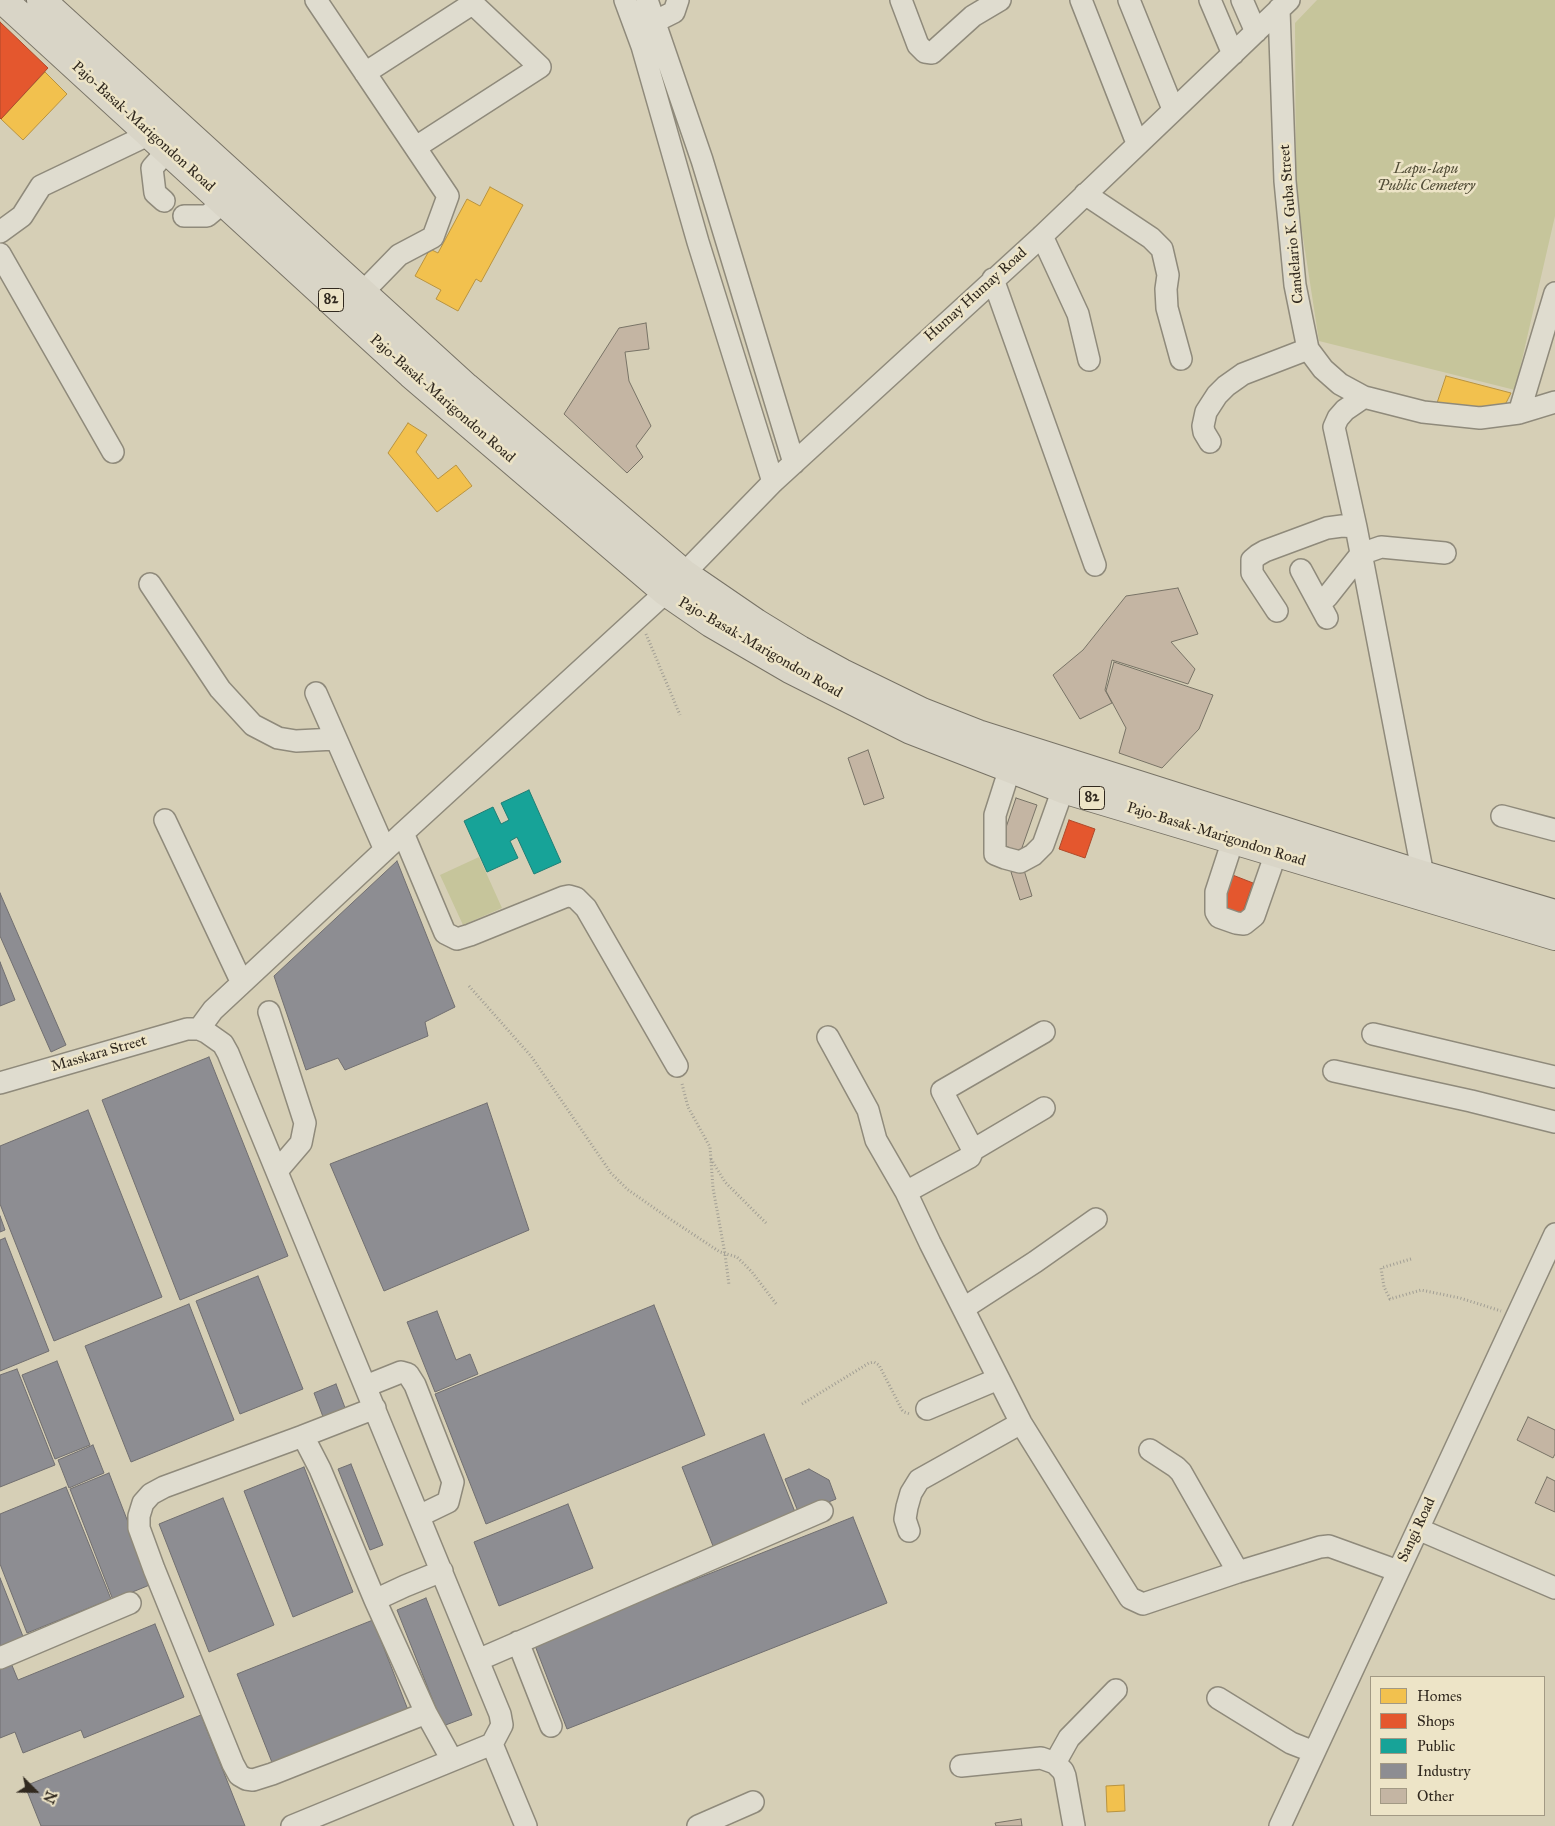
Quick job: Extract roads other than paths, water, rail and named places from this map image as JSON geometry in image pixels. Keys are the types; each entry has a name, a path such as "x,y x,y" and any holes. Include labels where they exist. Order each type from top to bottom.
{"main road":[{"name":"Pajo-Basak-Marigondon Road","path":"3,0 176,148 362,293 466,387 674,583 711,623 790,669 911,730 1063,789 1555,936"},
{"name":"Pajo-Basak-Marigondon Road","path":"41,0 224,202 411,374 674,583 756,623 842,673 922,712 978,734 1423,875 1555,914"}],"street":[{"path":"316,0 448,196 433,237 399,255 362,293"},
{"path":"625,0 642,46 698,242 773,482"},
{"path":"647,0 702,160 794,463"},
{"path":"654,22 674,12 678,0"},
{"path":"901,0 918,45 925,52 932,53 974,16 1000,0"},
{"path":"1081,0 1137,143"},
{"path":"1129,0 1173,109"},
{"path":"1210,0 1233,54"},
{"path":"1242,0 1256,32"},
{"path":"365,73 470,2 540,68 416,147"},
{"name":"Humay Humay Road","path":"199,1029 213,1010 674,583 773,482 1042,236 1137,143 1256,32 1276,6"},
{"name":"Candelario K. Guba Street","path":"1276,6 1286,181 1295,285 1308,349 1323,369 1340,384 1364,397 1423,412 1480,418 1519,413 1555,402"},
{"path":"164,201 155,194 152,168 176,148"},
{"path":"0,232 22,216 41,186 176,148"},
{"path":"1084,194 1151,238 1162,249 1168,275 1166,289 1167,308 1180,359"},
{"path":"184,216 207,216 224,202"},
{"path":"698,242 724,234"},
{"path":"1042,236 1078,314 1089,360"},
{"path":"0,254 113,452"},
{"path":"993,279 1095,565"},
{"path":"1519,413 1555,293"},
{"path":"1210,442 1203,426 1206,412 1217,395 1226,386 1243,374 1308,349"},
{"path":"1364,397 1345,410 1334,426 1356,527 1423,875"},
{"path":"1277,611 1252,573 1252,560 1266,551 1327,528 1356,527"},
{"path":"1301,570 1324,611 1327,597 1361,554 1381,547 1445,553"},
{"path":"150,584 220,689 253,725 278,738 296,741 335,739"},
{"path":"316,693 385,850"},
{"path":"1010,768 995,815 996,854 1004,858 1020,862 1033,855 1043,845 1063,789"},
{"path":"1502,816 1555,830"},
{"path":"165,820 242,983"},
{"path":"403,833 446,933 457,939 564,897 576,898 586,908 677,1066"},
{"path":"1233,840 1216,892 1216,912 1219,917 1236,923 1244,924 1254,916 1276,853"},
{"path":"269,1012 305,1123 301,1143 277,1171"},
{"name":"Masskara Street","path":"0,1083 187,1029 199,1029"},
{"path":"199,1029 223,1044 228,1053 442,1571 500,1714 502,1725 492,1744 292,1826"},
{"path":"973,1150 942,1091 1044,1032"},
{"path":"1373,1034 1555,1077"},
{"path":"828,1037 868,1110 876,1140 906,1192 1021,1423 1130,1598 1143,1604 1238,1572 1329,1546 1398,1571"},
{"path":"1334,1071 1471,1101 1555,1122"},
{"path":"906,1192 970,1157 973,1150 1044,1108"},
{"path":"964,1308 1035,1262 1096,1219"},
{"name":"Sangi Road","path":"1280,1826 1553,1242"},
{"path":"366,1386 401,1372 408,1374 415,1385 453,1482 448,1502 419,1516"},
{"path":"927,1409 998,1379"},
{"path":"375,1408 164,1487 150,1494 143,1503 139,1516 139,1528 233,1764 239,1774 246,1779 254,1780 426,1712"},
{"path":"909,1531 905,1519 907,1507 911,1493 918,1480 1021,1423"},
{"path":"303,1436 320,1469 374,1600 426,1712 452,1760"},
{"path":"1150,1450 1181,1472 1238,1572"},
{"path":"478,1660 822,1511"},
{"path":"1418,1528 1555,1588"},
{"path":"374,1600 442,1571"},
{"path":"0,1658 130,1603"},
{"path":"518,1642 551,1726"},
{"path":"1055,1763 1069,1738 1116,1690"},
{"path":"1218,1698 1290,1743 1314,1752"},
{"path":"492,1744 526,1826"},
{"path":"961,1766 1040,1758 1055,1763 1065,1776 1074,1826"},
{"path":"698,1826 753,1802"}],"park label":[{"name":"Lapu-lapu Public Cemetery","path":"1426,178"}]}
